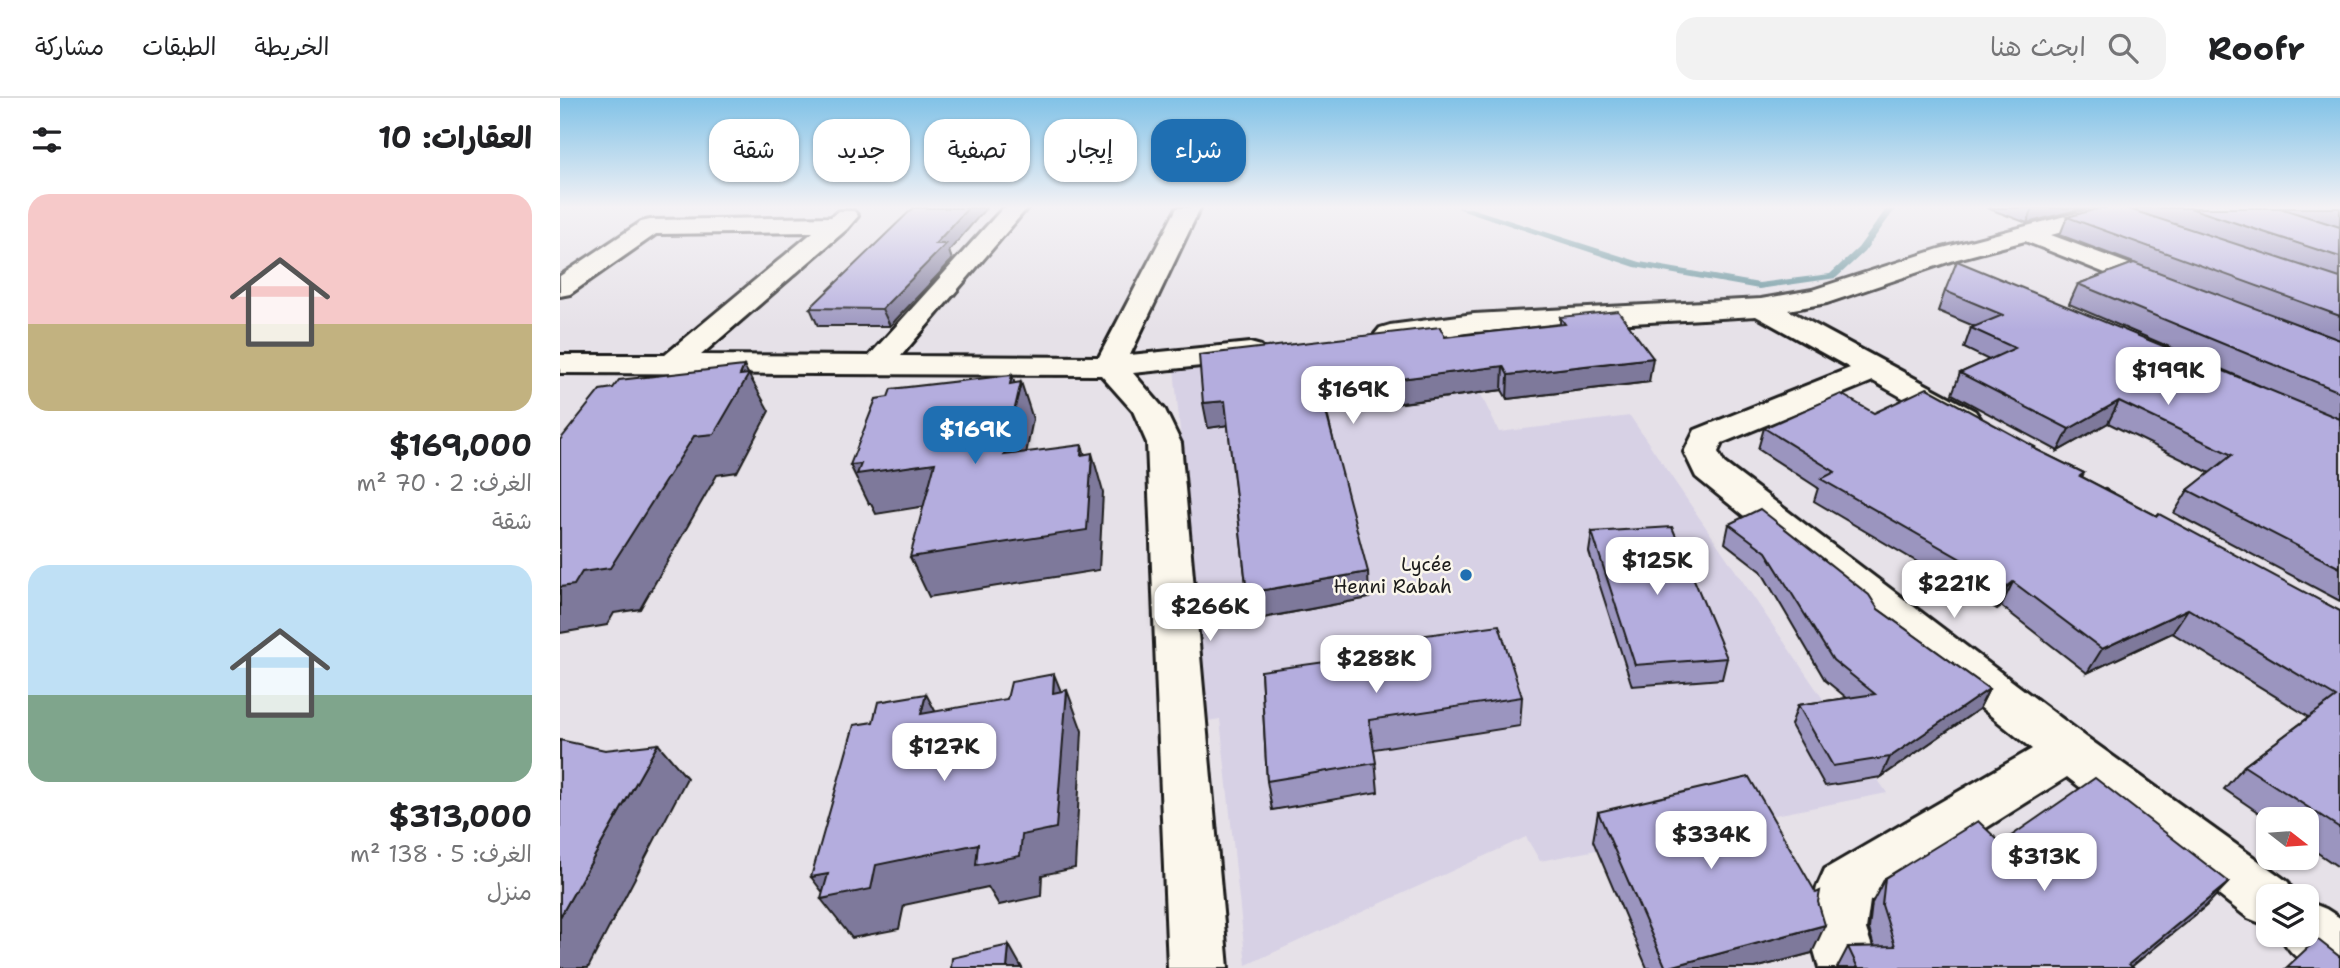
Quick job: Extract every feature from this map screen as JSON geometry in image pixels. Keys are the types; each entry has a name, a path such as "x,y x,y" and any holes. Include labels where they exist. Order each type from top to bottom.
{"street":[{"path":"560,288 618,249"},
{"path":"672,365 808,249"},
{"path":"877,365 980,249"},
{"path":"1109,366 1168,249"},
{"path":"1364,337 1474,323 1761,307 1817,297 1968,249"},
{"path":"2066,249 2189,296"},
{"path":"1933,258 1971,275"},
{"path":"1761,307 1996,436"},
{"path":"560,365 1109,366 1281,348"},
{"path":"1109,366 1145,402 1159,426 1164,443 1198,968"},
{"path":"1873,370 1707,437 1701,452 1709,469 2069,751 2256,891"},
{"path":"1849,968 1838,929 1844,887 2069,751"},
{"path":"2319,938 2340,953"}],"shaded area":[{"name":"Lycée Henni Rabah","path":"1454,339 1499,432 1630,416 1887,793 1540,861 1526,837 1246,965 1220,719 1208,721 1174,368"}],"building":[{"path":"871,249 941,249 882,309 810,308"},
{"path":"2154,249 2250,249 2340,278 2340,316"},
{"path":"2314,249 2340,249 2340,257"},
{"path":"1957,261 2340,419 2340,568 2188,490 2232,455 2119,401 2069,429 1960,373 2015,348 1971,328 2003,315 1945,291"},
{"path":"2134,263 2340,340 2340,392 2078,284"},
{"path":"1618,311 1653,358 1508,375 1503,366 1320,389 1368,572 1247,593 1225,401 1203,403 1199,355 1440,327 1445,337 1565,324 1560,317"},
{"path":"744,366 740,375 749,374 714,434 694,436 610,568 582,572 574,585 560,587 560,440 600,390 613,388 619,380"},
{"path":"1012,375 1010,384 1021,382 1004,455 1082,445 1081,455 1092,453 1087,530 910,557 935,463 857,474 861,464 850,465 876,399 888,397 891,389"},
{"path":"1927,388 2035,447 2033,448 2084,473 2080,476 2157,516 2159,514 2340,611 2340,828 2319,814 2319,807 2307,807 2244,766 2336,697 2188,609 2102,649 2013,582 2008,586 1821,479 1835,472 1764,428 1841,394 1874,413"},
{"path":"1760,509 1869,595 1878,609 1989,689 1890,757 1833,766 1798,705 1875,694 1833,660 1766,552 1729,524"},
{"path":"1672,527 1727,658 1635,665 1592,532"},
{"path":"1499,625 1522,697 1369,720 1376,763 1267,781 1261,671 1340,660 1338,647"},
{"path":"1054,674 1053,693 1067,690 1056,828 1022,835 1020,856 976,865 978,844 876,865 871,889 821,899 828,874 811,877 854,725 873,722 878,702 926,694 921,714 1007,699 1011,682"},
{"path":"560,740 605,750 658,744 560,917"},
{"path":"1749,777 1816,893 1820,891 1818,902 1825,925 1666,968 1598,812"},
{"path":"2095,778 2229,882 2129,964 2133,968 1858,968 1848,947 1895,946 1882,905 1885,878 1978,821 2001,843"},
{"path":"2319,941 2340,957 2340,968 2286,968 2308,947 2319,947"},
{"path":"1009,945 1007,968 951,968 952,958"}],"waterway":[{"path":"1587,249 1638,265 1759,286 1833,276 1862,249"}],"place":[{"name":"Lycée Henni Rabah","path":"1466,575"}]}
